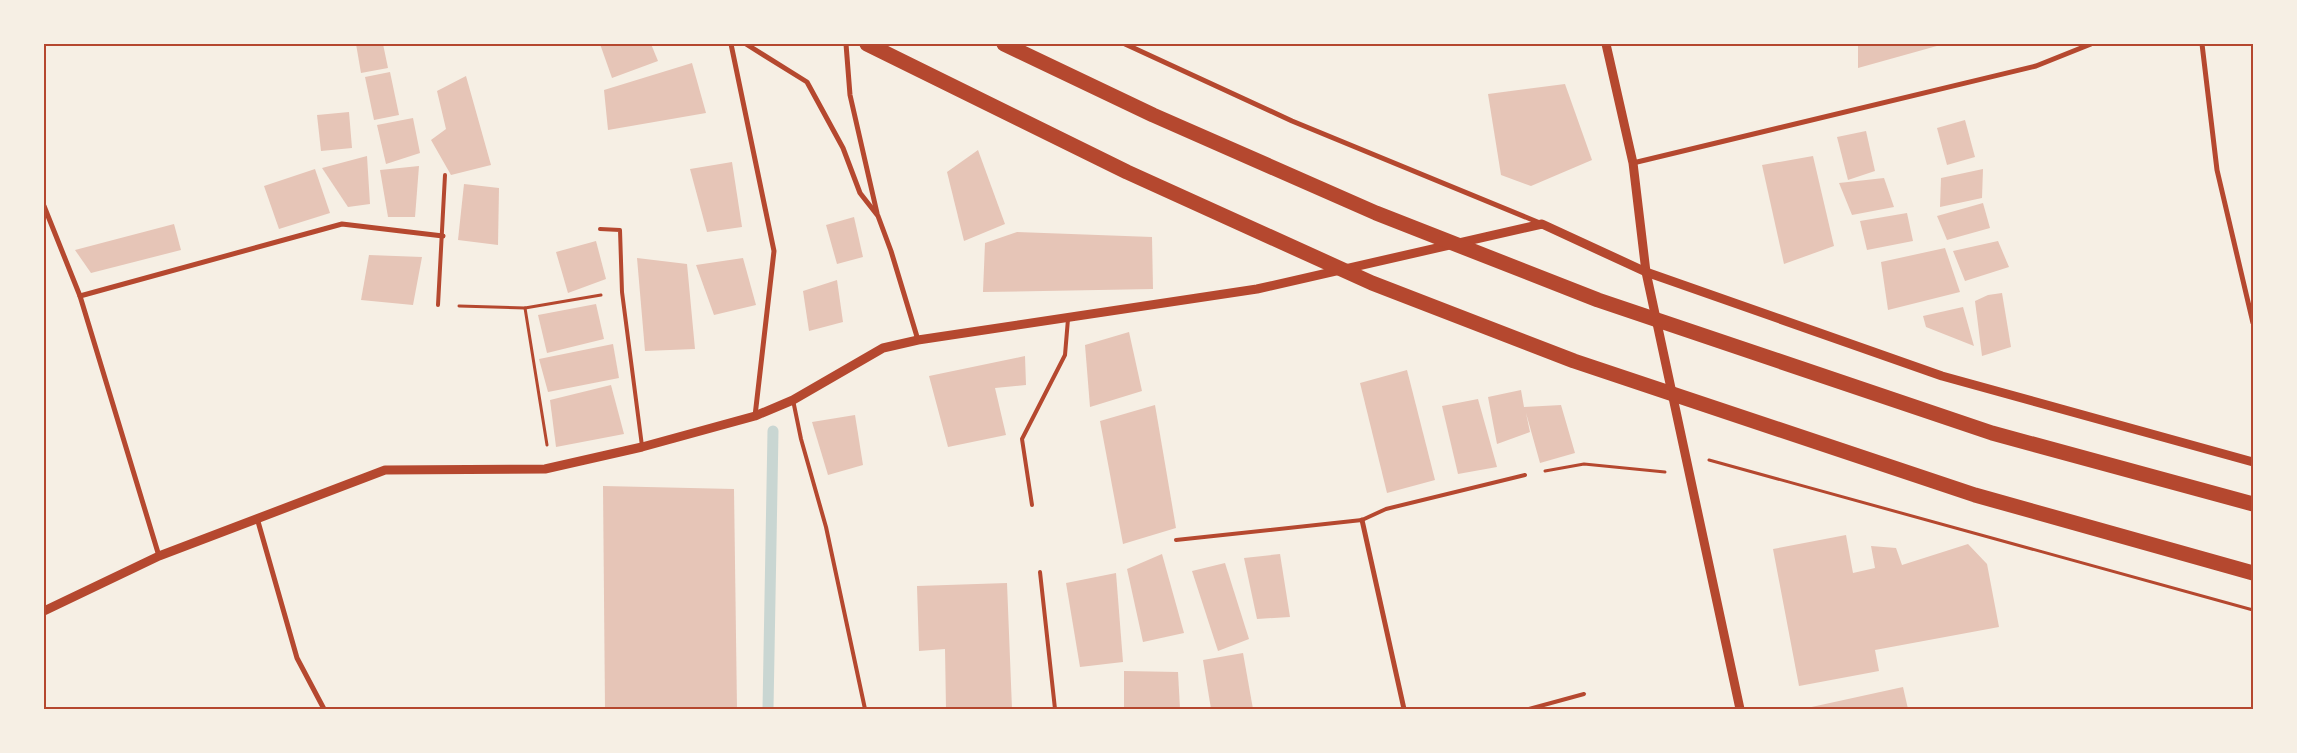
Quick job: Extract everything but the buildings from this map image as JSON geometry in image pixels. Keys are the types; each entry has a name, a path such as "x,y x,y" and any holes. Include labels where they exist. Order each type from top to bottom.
{"highway":[{"path":"867,44 1127,172 1344,270 1574,361 1974,495 2253,573"},
{"path":"1004,44 1153,115 1368,209 1598,300 1992,433 2253,504"}],"street":[{"path":"731,44 774,251 755,416"},
{"path":"746,44 807,82 843,148 860,193 878,216"},
{"path":"846,44 850,95 878,216 891,251 918,340"},
{"path":"1125,44 1292,121 1542,224 1646,272 1942,376 2253,462"},
{"path":"1606,44 1633,163 1646,272 1740,709"},
{"path":"1633,163 2036,66 2091,44"},
{"path":"2202,44 2217,170 2253,323"},
{"path":"44,206 80,296 159,556"},
{"path":"80,296 342,224 443,236"},
{"path":"44,611 159,556 385,470 550,467 642,448 755,416 793,400 883,348 918,340 1257,289 1542,224"},
{"path":"256,518 297,658 324,709"},
{"path":"1362,520 1404,709"}],"lane":[{"path":"438,305 445,175"},
{"path":"600,228 620,230 622,292 642,448"},
{"path":"1032,505 1022,439 1065,355 1068,317"},
{"path":"793,400 801,439 826,527 865,709"},
{"path":"1176,540 1362,520 1386,509 1525,475"},
{"path":"1040,572 1055,709"},
{"path":"1530,709 1584,694"}],"path":[{"path":"438,305 525,308 622,292"},
{"path":"525,308 550,467"},
{"path":"1685,453 2253,610"},
{"path":"1525,475 1584,464 1690,474"}],"waterway":[{"path":"768,709 773,431"}]}
